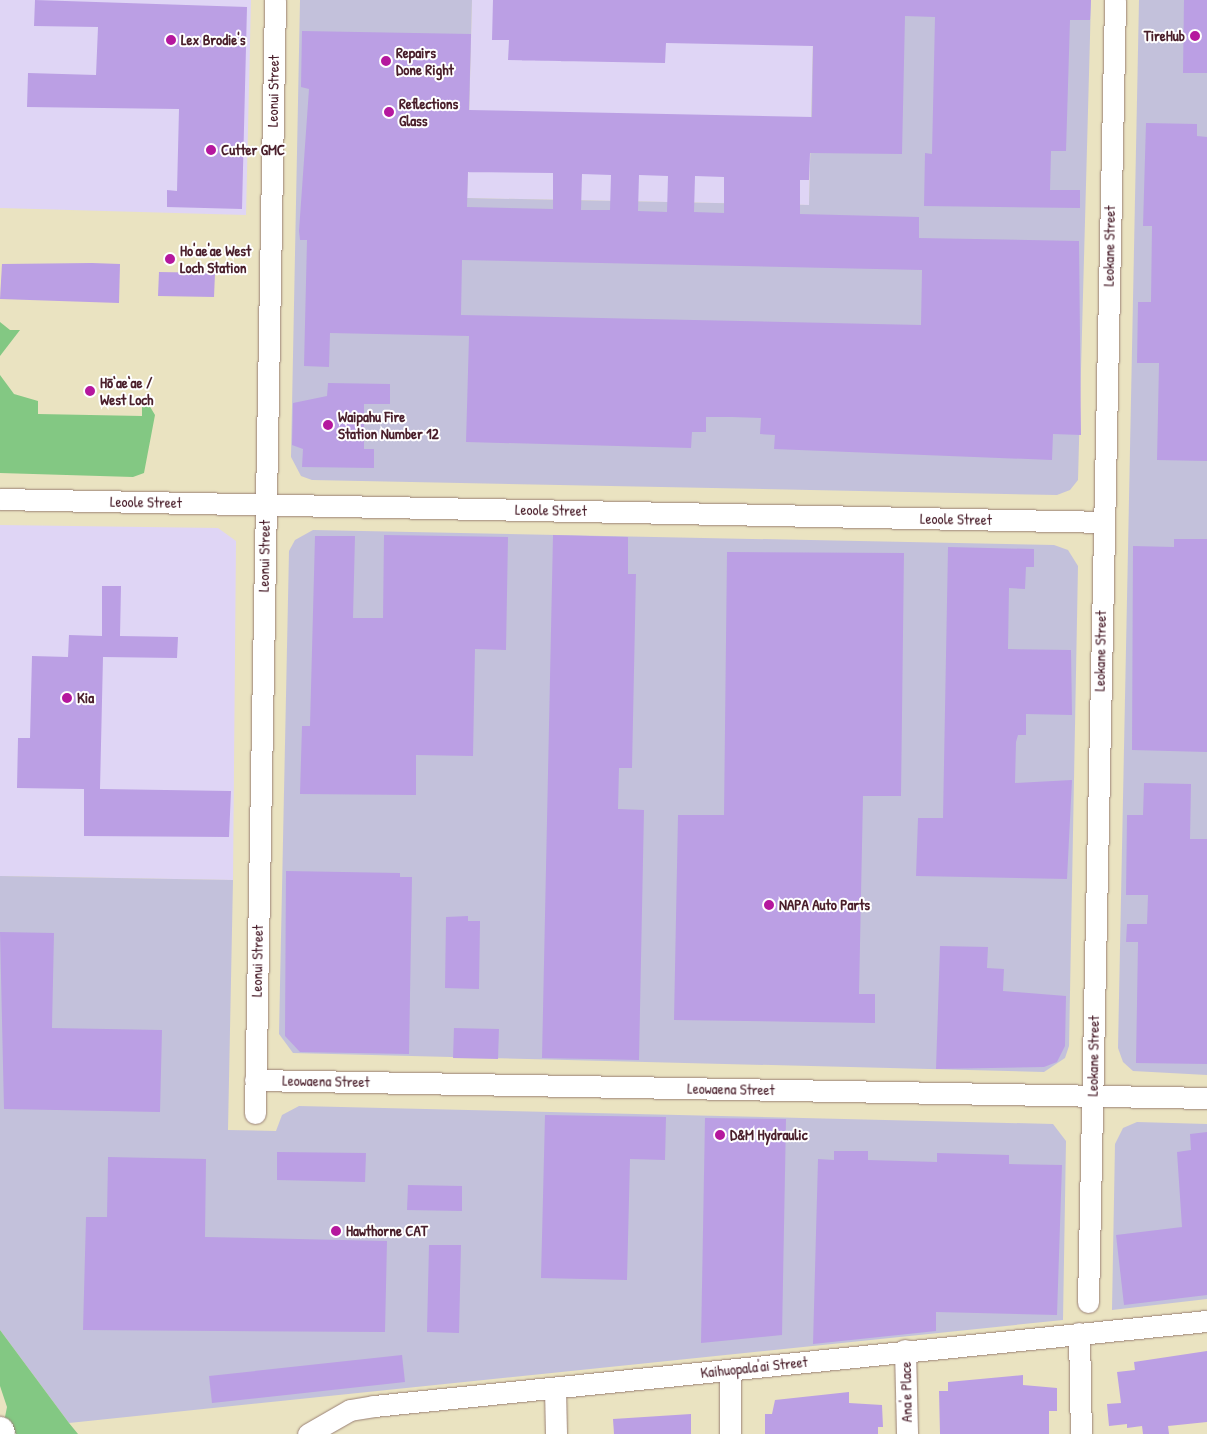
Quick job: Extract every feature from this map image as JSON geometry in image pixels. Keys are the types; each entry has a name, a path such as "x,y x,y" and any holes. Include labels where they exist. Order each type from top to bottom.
{"street":[{"name":"Leonui Street","path":"255,1112 264,504 275,0"},
{"name":"Leokane Street","path":"1088,1302 1115,0"},
{"name":"Leoole Street","path":"0,499 1103,522"},
{"name":"Leowaena Street","path":"255,1080 1207,1098"},
{"name":"Kaihuopala'ai Street","path":"308,1434 350,1410 906,1350 1207,1321"},
{"path":"1079,1333 1081,1434"},
{"name":"Ana'e Place","path":"906,1350 907,1434"},
{"path":"730,1370 730,1434"},
{"path":"555,1388 556,1434"}],"shaded area":[{"path":"0,0 251,0 246,215 0,208"},
{"path":"300,0 472,0 467,198 809,205 814,0 1091,0 1078,480 1070,490 1057,495 312,480 301,476 291,457"},
{"path":"472,0 814,0 809,205 467,198"},
{"path":"1139,0 1207,0 1207,1075 1133,1071 1123,1062 1118,1048"},
{"path":"0,525 218,528 236,541 233,880 0,876"},
{"path":"313,530 1054,545 1068,550 1078,566 1069,1046 1065,1058 1044,1072 293,1053 279,1034 289,551 295,540"},
{"name":"Hawthorne CAT","path":"0,876 233,880 228,1130 276,1131 282,1115 299,1106 1053,1124 1066,1141 1063,1320 69,1423 0,1330"},
{"path":"1137,1122 1207,1124 1207,1299 1112,1310 1115,1144 1123,1128"}],"green space":[{"path":"0,322 10,330 20,330 0,356"},
{"path":"0,375 14,394 38,401 38,414 142,416 142,404 149,405 155,415 144,473 133,477 0,473"},
{"path":"0,1330 78,1434 11,1434 4,1422 7,1407 0,1386"}],"building":[{"path":"35,0 247,7 242,209 167,207 167,190 177,191 179,109 27,107 28,73 96,75 98,27 34,26"},
{"path":"493,0 1091,0 1090,20 1070,20 1066,151 1051,151 1050,190 1080,190 1080,208 924,206 925,153 932,154 935,17 905,16 902,154 810,153 809,180 800,180 800,214 919,217 919,238 1079,241 1081,435 1053,434 1052,460 774,449 775,435 760,434 761,418 732,417 706,417 706,432 692,432 691,448 466,442 469,336 330,333 329,367 304,366 307,240 300,240 299,231 309,89 301,87 302,31 471,34 469,110 812,117 813,46 666,43 665,63 508,60 509,40 492,40","holes":["468,172 553,173 553,209 467,207","582,174 611,175 610,210 581,210","639,175 668,176 667,212 638,211","695,176 724,177 724,213 694,212","462,260 922,270 921,325 461,315"]},
{"name":"TireHub","path":"1184,0 1207,0 1207,73 1183,73"},
{"path":"1146,123 1197,124 1197,136 1207,137 1207,461 1157,460 1159,363 1137,363 1138,302 1151,302 1152,226 1143,226"},
{"path":"2,264 120,264 119,303 0,299"},
{"path":"159,272 215,273 214,297 158,296"},
{"name":"Waipahu Fire Station Number 12","path":"328,383 390,384 390,404 364,404 364,449 374,449 374,468 302,467 303,449 292,445 293,403 327,396"},
{"path":"384,535 508,537 506,650 475,649 473,756 416,755 416,795 300,794 302,726 310,726 315,536 355,536 353,618 383,618"},
{"path":"553,535 628,537 628,574 636,574 632,768 619,768 618,809 644,810 639,1060 542,1058"},
{"path":"1174,539 1207,539 1207,752 1132,750 1133,546 1174,547"},
{"path":"948,547 1034,549 1034,567 1026,567 1025,589 1009,588 1008,649 1071,650 1072,715 1026,714 1026,735 1018,735 1016,742 1015,783 1072,780 1067,879 916,876 918,818 943,818"},
{"path":"727,552 904,553 901,796 863,796 859,994 875,994 875,1023 674,1020 678,815 724,815"},
{"name":"Kia","path":"102,586 121,586 120,636 178,637 177,658 103,657 100,789 231,791 229,837 84,836 84,789 17,788 18,738 30,738 32,656 68,657 69,635 102,636"},
{"path":"1144,783 1191,784 1190,839 1207,839 1207,1064 1136,1063 1138,942 1126,942 1127,924 1147,924 1148,895 1126,895 1127,815 1143,815"},
{"path":"286,871 400,873 400,877 412,877 409,1054 300,1052 285,1036"},
{"path":"468,916 468,921 480,921 479,989 445,988 446,917"},
{"path":"0,932 54,933 52,1028 162,1030 160,1112 4,1109"},
{"path":"940,946 988,947 987,968 1004,969 1003,991 1066,996 1065,1046 1057,1062 1044,1067 936,1069"},
{"path":"454,1028 499,1029 498,1059 453,1058"},
{"path":"545,1115 666,1117 665,1160 630,1159 627,1280 541,1278"},
{"path":"705,1118 786,1119 782,1335 701,1343"},
{"path":"1207,1132 1207,1295 1124,1305 1116,1235 1182,1227 1177,1152 1191,1150 1190,1134"},
{"path":"834,1151 868,1151 868,1160 937,1162 937,1153 1009,1155 1009,1164 1062,1165 1057,1315 936,1312 936,1331 813,1344 818,1159 834,1160"},
{"path":"277,1152 366,1153 365,1182 277,1180"},
{"path":"108,1157 206,1159 205,1237 387,1241 385,1332 83,1330 86,1217 107,1217"},
{"path":"408,1185 462,1186 462,1211 407,1210"},
{"path":"429,1245 461,1245 459,1333 427,1332"},
{"path":"1207,1351 1207,1422 1168,1426 1169,1434 1143,1434 1142,1426 1127,1428 1127,1424 1109,1426 1107,1404 1121,1403 1117,1372 1135,1370 1134,1362"},
{"path":"402,1355 405,1382 212,1403 209,1376"},
{"path":"1023,1375 1023,1385 1057,1388 1057,1411 1049,1411 1049,1434 940,1434 939,1391 948,1391 948,1382"},
{"path":"849,1392 849,1403 882,1405 883,1427 878,1427 878,1434 765,1434 765,1414 772,1414 775,1400"},
{"path":"691,1414 691,1434 614,1434 613,1419"}],"place":[{"name":"TireHub","path":"1195,36"},
{"name":"Lex Brodie's","path":"171,40"},
{"name":"Repairs Done Right","path":"386,61"},
{"name":"Reflections Glass","path":"389,112"},
{"name":"Cutter GMC","path":"211,150"},
{"name":"Ho'ae'ae West Loch Station","path":"170,259"},
{"name":"Hō‘ae‘ae / West Loch","path":"90,391"},
{"name":"Waipahu Fire Station Number 12","path":"328,425"},
{"name":"Kia","path":"67,698"},
{"name":"NAPA Auto Parts","path":"769,905"},
{"name":"D&M Hydraulic","path":"720,1135"},
{"name":"Hawthorne CAT","path":"336,1231"}]}
